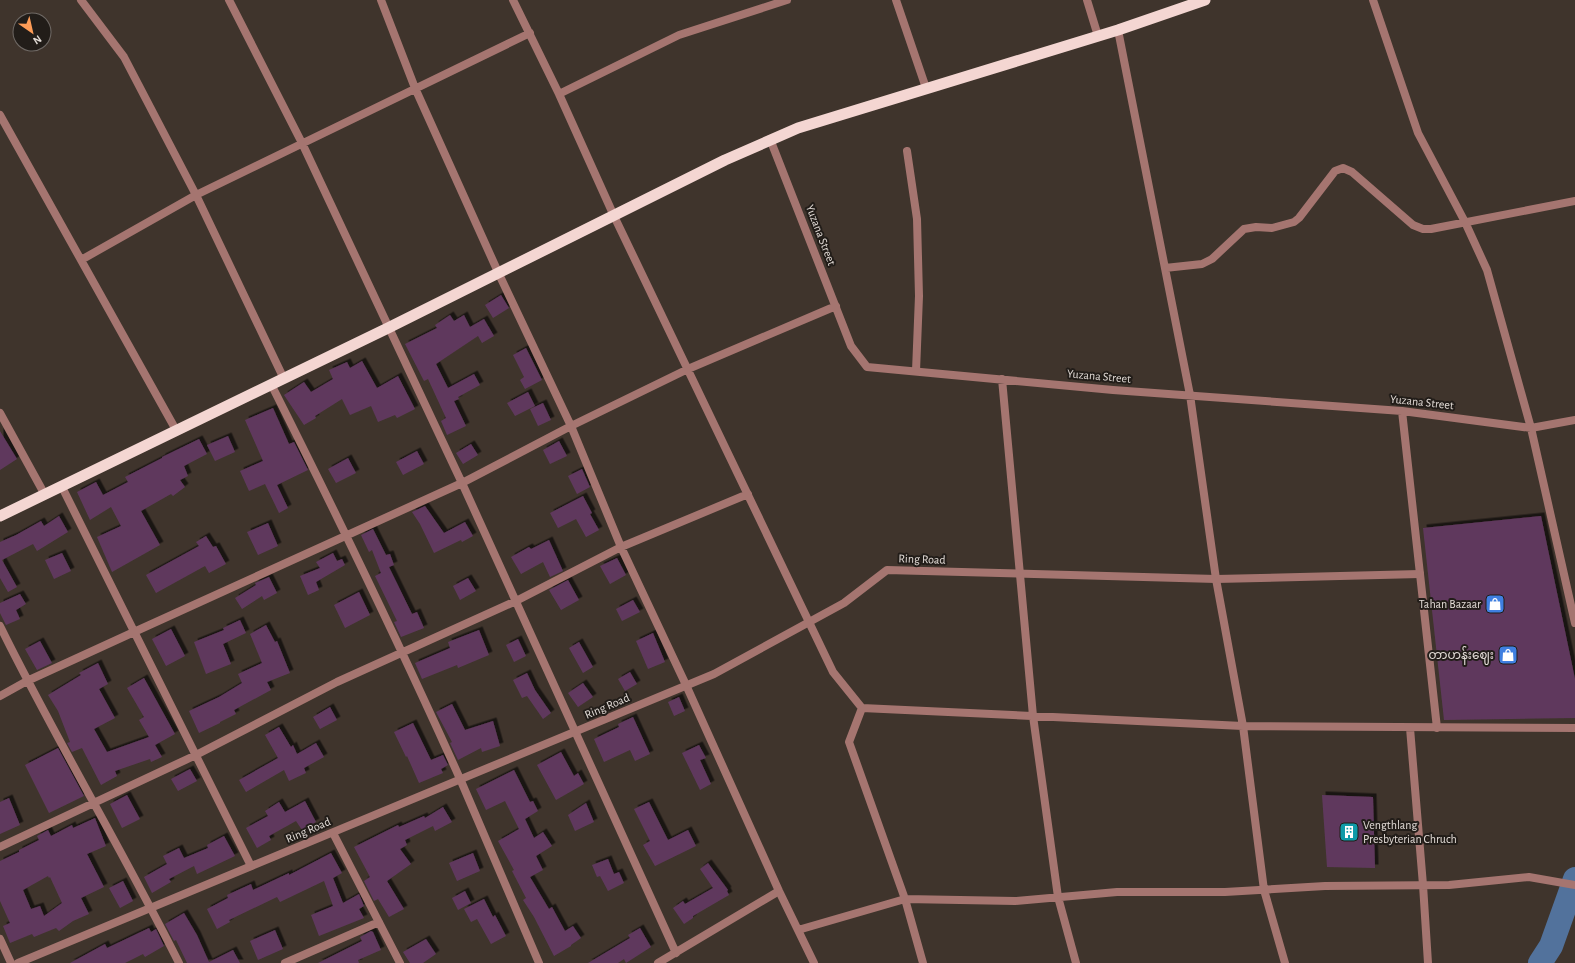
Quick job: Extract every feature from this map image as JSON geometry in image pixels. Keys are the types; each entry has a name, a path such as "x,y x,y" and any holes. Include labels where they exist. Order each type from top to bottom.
{"highway":[{"path":"0,516 284,379 770,139 798,128 1118,30 1205,0"}],"street":[{"path":"81,0 124,57 196,195 284,379"},
{"path":"229,0 302,142 462,483 676,953"},
{"path":"381,0 415,88 498,272 570,426 622,547 779,891 814,963"},
{"path":"513,0 559,94 614,216 833,672 862,708 1243,726 1575,728"},
{"path":"559,94 679,36 787,0"},
{"path":"896,0 926,88"},
{"path":"1087,0 1098,36"},
{"path":"1373,0 1418,133 1465,222 1487,270 1531,428 1572,588 1575,622"},
{"path":"1118,30 1190,395 1216,580 1243,726 1264,890 1285,963"},
{"path":"81,260 196,195 302,142 530,33"},
{"path":"0,115 176,430"},
{"name":"Yuzana Street","path":"770,139 851,346 867,367 1113,390 1402,411 1531,428 1575,420"},
{"path":"907,151 917,219 919,296 916,372"},
{"path":"1165,268 1202,264 1212,259 1244,229 1256,227 1272,228 1294,222 1299,218 1336,171 1343,168 1352,172 1413,225 1423,229 1431,229 1575,201"},
{"path":"0,696 27,681 462,483 570,426 688,370 836,306"},
{"path":"1002,379 1033,716 1058,897 1076,963"},
{"path":"271,384 347,536 460,780 539,963"},
{"path":"1402,411 1437,728"},
{"path":"0,413 45,495"},
{"path":"62,487 251,866"},
{"path":"0,847 196,755 337,682 516,601 622,547 748,494"},
{"name":"Ring Road","path":"18,963 714,674 844,603 887,570 1216,580 1420,574"},
{"path":"0,626 27,681 151,908 179,963"},
{"path":"862,708 849,742 905,899 923,963"},
{"path":"1410,728 1428,963"},
{"path":"333,833 400,963"},
{"path":"798,930 905,899 1014,901 1117,892 1225,892 1325,886 1450,885 1529,877 1573,882"},
{"path":"658,963 779,891"},
{"path":"285,963 379,922"},
{"path":"0,939 11,963"}],"building":[{"path":"501,295 509,308 493,318 485,305"},
{"path":"450,315 454,321 464,315 470,327 484,319 494,336 482,343 478,336 436,364 448,388 474,374 480,385 458,397 459,399 454,401 466,426 447,435 441,421 446,418 428,379 424,381 405,344 437,328 435,325"},
{"path":"526,348 542,380 525,389 520,380 524,377 513,355"},
{"path":"362,361 377,388 398,376 415,409 397,418 395,415 378,422 371,406 350,415 342,399 315,416 316,418 304,425 284,395 304,382 311,392 333,379 329,370 347,362 350,368"},
{"path":"528,392 535,406 515,416 507,403"},
{"path":"543,403 551,420 538,426 530,409"},
{"path":"273,408 289,444 294,442 308,470 277,485 288,508 279,513 265,484 249,491 240,471 263,461 245,420"},
{"path":"0,431 17,459 0,470"},
{"path":"228,436 235,452 215,461 207,445"},
{"path":"199,439 207,454 184,466 188,476 180,480 185,487 173,496 171,494 141,511 160,545 112,572 97,537 121,526 111,507 90,520 77,492 96,482 103,495 128,482 125,477"},
{"path":"559,441 567,456 550,464 543,450"},
{"path":"471,444 478,455 463,464 456,453"},
{"path":"417,451 424,464 403,475 396,462"},
{"path":"348,458 356,473 336,483 328,469"},
{"path":"582,469 590,487 577,494 568,476"},
{"path":"583,496 592,513 590,514 599,530 586,537 576,519 558,528 550,513"},
{"path":"425,506 444,533 465,522 473,536 434,553 420,524 412,512"},
{"path":"59,516 68,532 37,551 33,544 2,560 17,587 8,592 0,578 0,542 41,521 44,526"},
{"name":"Tahan Bazaar","path":"1541,516 1575,679 1575,718 1444,720 1423,528"},
{"path":"268,523 278,546 258,555 247,532"},
{"path":"373,529 386,555 390,554 394,565 389,567 412,614 417,612 424,628 401,637 394,622 397,621 375,576 381,573 372,550 369,552 361,535"},
{"path":"206,536 213,547 216,546 226,564 209,573 205,566 156,593 146,575 199,546 196,542"},
{"path":"549,540 563,571 550,577 543,562 521,574 511,557 529,547 531,549"},
{"path":"62,553 71,571 54,579 45,560"},
{"path":"333,553 337,561 342,559 345,565 316,582 319,590 308,595 300,576 320,568 316,562"},
{"path":"617,558 626,575 610,584 600,566"},
{"path":"269,577 277,593 264,600 262,596 242,609 235,598 256,585 255,583"},
{"path":"468,578 476,591 460,600 453,586"},
{"path":"568,580 579,600 561,610 549,590"},
{"path":"359,592 370,615 345,628 334,605"},
{"path":"20,594 26,604 16,610 20,619 6,625 0,613 0,603"},
{"path":"633,600 640,612 622,621 616,609"},
{"path":"240,620 246,633 223,644 231,664 206,674 194,642 224,630 223,628"},
{"path":"266,625 275,642 277,641 290,673 267,682 271,690 234,710 236,714 199,733 189,711 219,697 242,683 238,674 262,663 250,634"},
{"path":"171,629 185,656 166,666 152,639"},
{"path":"479,630 489,655 458,668 457,665 422,679 415,663 450,648 448,642"},
{"path":"653,633 665,662 648,669 636,641"},
{"path":"518,639 526,656 514,662 506,645"},
{"path":"40,641 52,663 37,670 25,649"},
{"path":"579,642 593,667 583,673 569,648"},
{"path":"98,663 108,684 99,689 115,718 94,729 107,752 149,737 139,720 144,717 127,688 144,678 175,734 155,745 162,757 151,762 150,759 115,771 117,776 101,785 82,748 72,752 67,743 70,742 58,711 48,695 81,675 79,673"},
{"path":"630,672 637,684 625,691 618,679"},
{"path":"527,673 535,690 551,713 543,719 527,696 522,698 513,680"},
{"path":"583,683 593,697 578,707 568,693"},
{"path":"679,697 685,711 674,716 668,702"},
{"path":"452,704 465,730 493,721 500,746 482,752 481,748 458,760 450,743 452,742 436,712"},
{"path":"330,707 337,720 320,729 313,717"},
{"path":"633,717 650,754 635,761 630,750 604,762 594,739 619,727 618,724"},
{"path":"413,723 431,760 443,755 448,765 441,769 443,773 419,783 394,732"},
{"path":"279,727 291,747 293,745 297,754 316,743 324,757 304,768 306,773 289,781 284,770 246,792 239,780 278,758 265,735"},
{"path":"699,745 706,758 700,760 711,784 700,790 682,753"},
{"path":"58,748 84,796 49,813 25,765"},
{"path":"561,752 574,776 578,773 584,784 556,800 537,765"},
{"path":"190,769 197,781 178,791 171,779"},
{"path":"514,770 530,802 533,801 538,811 525,819 534,838 543,832 552,846 536,856 543,870 530,877 549,909 552,907 565,931 573,926 581,938 554,956 534,917 523,900 526,898 512,871 514,870 498,841 519,829 505,801 486,810 476,789"},
{"path":"127,795 140,819 122,828 110,804"},
{"name":"Vengthlang Presbyterian Chruch","path":"1322,795 1373,797 1375,868 1327,867"},
{"path":"9,798 20,825 0,834 0,802"},
{"path":"305,801 316,822 302,830 296,821 269,836 271,840 257,848 246,828 268,816 265,811 279,802 285,812"},
{"path":"649,802 668,840 688,830 696,846 655,866 643,845 650,841 634,809"},
{"path":"586,803 594,822 575,831 568,815"},
{"path":"443,807 452,822 435,831 433,826 405,840 407,845 400,849 411,864 387,881 404,909 389,917 378,899 374,901 364,881 370,877 354,847 398,825 399,827 424,816 425,818"},
{"path":"95,818 106,846 87,854 104,887 81,898 89,914 73,921 59,931 56,928 34,937 32,934 10,943 3,926 10,923 0,901 0,861 39,840 37,836 48,830 51,836 72,825 73,828","holes":["48,876 49,878 50,877 62,903 44,916 40,906 31,909 23,890"]},
{"path":"224,836 235,856 197,874 194,866 169,879 171,882 152,893 144,877 167,864 163,856 179,848 184,858 208,848 207,845"},
{"path":"331,853 342,873 333,878 343,903 359,894 364,906 359,909 364,918 319,936 311,915 333,906 324,881 280,902 277,897 229,920 230,922 217,929 207,909 228,898 227,895 251,884 253,890 289,873 289,875"},
{"path":"473,853 480,871 457,881 449,863"},
{"path":"608,859 614,874 619,872 624,883 608,891 600,876 597,877 592,865"},
{"path":"708,863 728,890 729,895 693,916 693,918 684,924 673,908 683,901 685,904 713,888 700,869"},
{"path":"123,881 133,901 120,908 109,888"},
{"path":"465,891 471,903 458,910 452,898"},
{"path":"484,899 493,917 495,915 506,936 491,944 477,919 471,922 464,909"},
{"path":"184,913 197,935 209,962 233,950 240,963 187,963 176,940 174,941 165,924"},
{"path":"149,928 151,932 156,929 164,946 145,957 143,954 125,963 70,963 105,944 107,948"},
{"path":"640,928 651,947 626,963 624,959 618,963 588,963 630,938 628,935"},
{"path":"275,930 283,949 258,960 250,941"},
{"path":"371,931 373,932 381,950 358,960 359,963 318,963 362,941 360,937"},
{"path":"426,939 436,954 423,963 410,963 403,952"}],"waterway":[{"path":"1540,963 1551,946 1575,879"}],"place":[{"name":"Tahan Bazaar","path":"1495,604"},
{"name":"တာဟန်းဈေး","path":"1508,655"},
{"name":"Vengthlang Presbyterian Chruch","path":"1349,832"}]}
